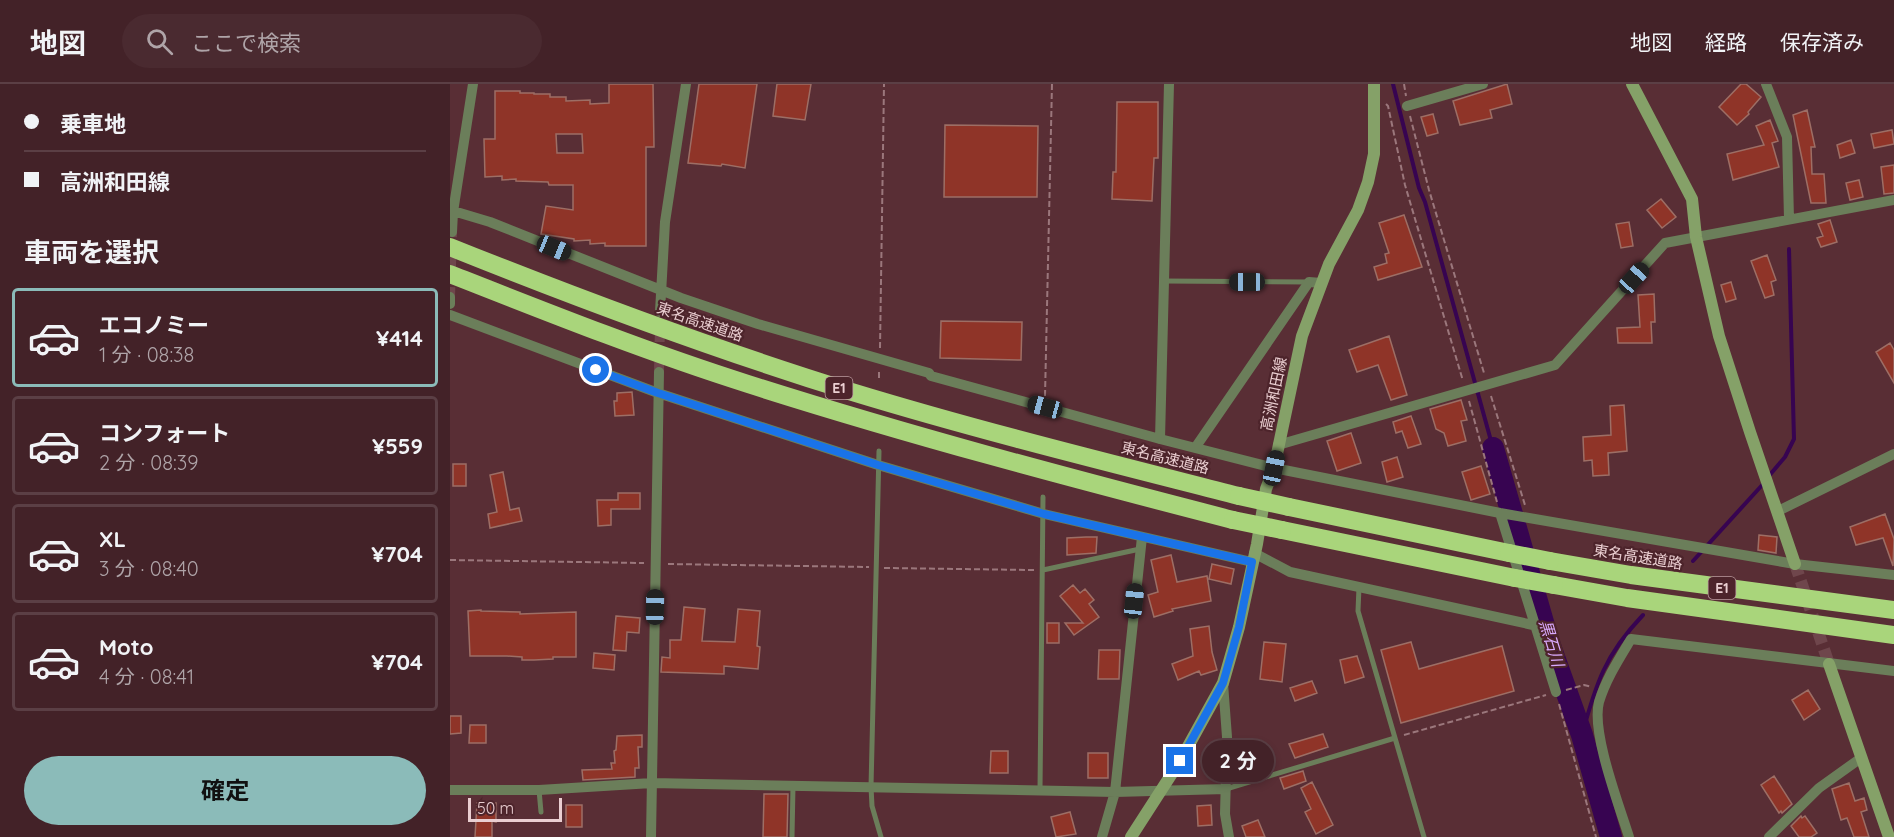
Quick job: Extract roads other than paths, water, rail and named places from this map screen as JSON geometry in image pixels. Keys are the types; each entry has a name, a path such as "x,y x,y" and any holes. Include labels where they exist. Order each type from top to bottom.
{"highway":[{"name":"東名高速道路","path":"451,240 572,296 711,346 853,392 1024,440 1239,496 1550,561 1631,575 1894,610"},
{"name":"E1","path":"450,274 625,342 747,384 1018,464 1233,520 1639,600 1894,635"}],"main road":[{"path":"1632,84 1692,199 1696,237 1719,336 1795,564"},
{"name":"高洲和田線","path":"1131,837 1180,761 1223,683 1239,627 1266,489 1274,468 1315,283 1358,210 1368,182 1374,154 1374,89"},
{"path":"1829,664 1889,837"}],"street":[{"path":"451,240 452,211 473,84"},
{"path":"660,312 665,222 686,84"},
{"path":"1160,439 1169,84"},
{"path":"1407,106 1483,84"},
{"path":"1766,84 1787,137 1789,219"},
{"path":"1278,445 1555,365 1665,243 1894,200"},
{"path":"452,211 490,222 661,290 758,324 928,373 931,376 1274,468 1503,514 1795,564 1894,575"},
{"path":"1195,448 1315,283"},
{"path":"450,297 450,304"},
{"path":"450,315 658,393 878,465 1044,514 1142,537 1253,558 1290,572 1533,625"},
{"path":"651,837 659,372"},
{"path":"1778,511 1894,454"},
{"path":"1503,514 1533,625 1556,692"},
{"path":"1102,837 1115,792 1142,537"},
{"path":"1629,837 1597,731 1599,704 1604,690 1631,639 1894,671"},
{"path":"1223,683 1227,737 1225,813 1229,837"},
{"path":"1769,837 1819,788 1862,758"},
{"path":"450,790 539,790 652,783 1115,792 1226,789"}],"lane":[{"path":"1164,281 1315,283"},
{"path":"879,451 871,787 872,806 881,837"},
{"path":"1040,790 1043,497"},
{"path":"1043,570 1140,549"},
{"path":"1359,587 1358,611 1424,837"},
{"path":"1226,789 1395,738"},
{"path":"792,837 793,786"},
{"path":"539,790 541,812"}],"waterway":[{"path":"1393,84 1419,188 1425,202 1493,448"},
{"path":"1768,477 1785,457 1794,439 1789,249"},
{"name":"黒石川","path":"1493,448 1549,643 1582,735 1611,837"},
{"path":"1693,561 1764,483"},
{"path":"1582,735 1603,670 1619,643 1643,615"}],"tunnel":[{"path":"450,297 452,232"},
{"path":"659,372 660,325"},
{"path":"1795,564 1829,664"}]}
